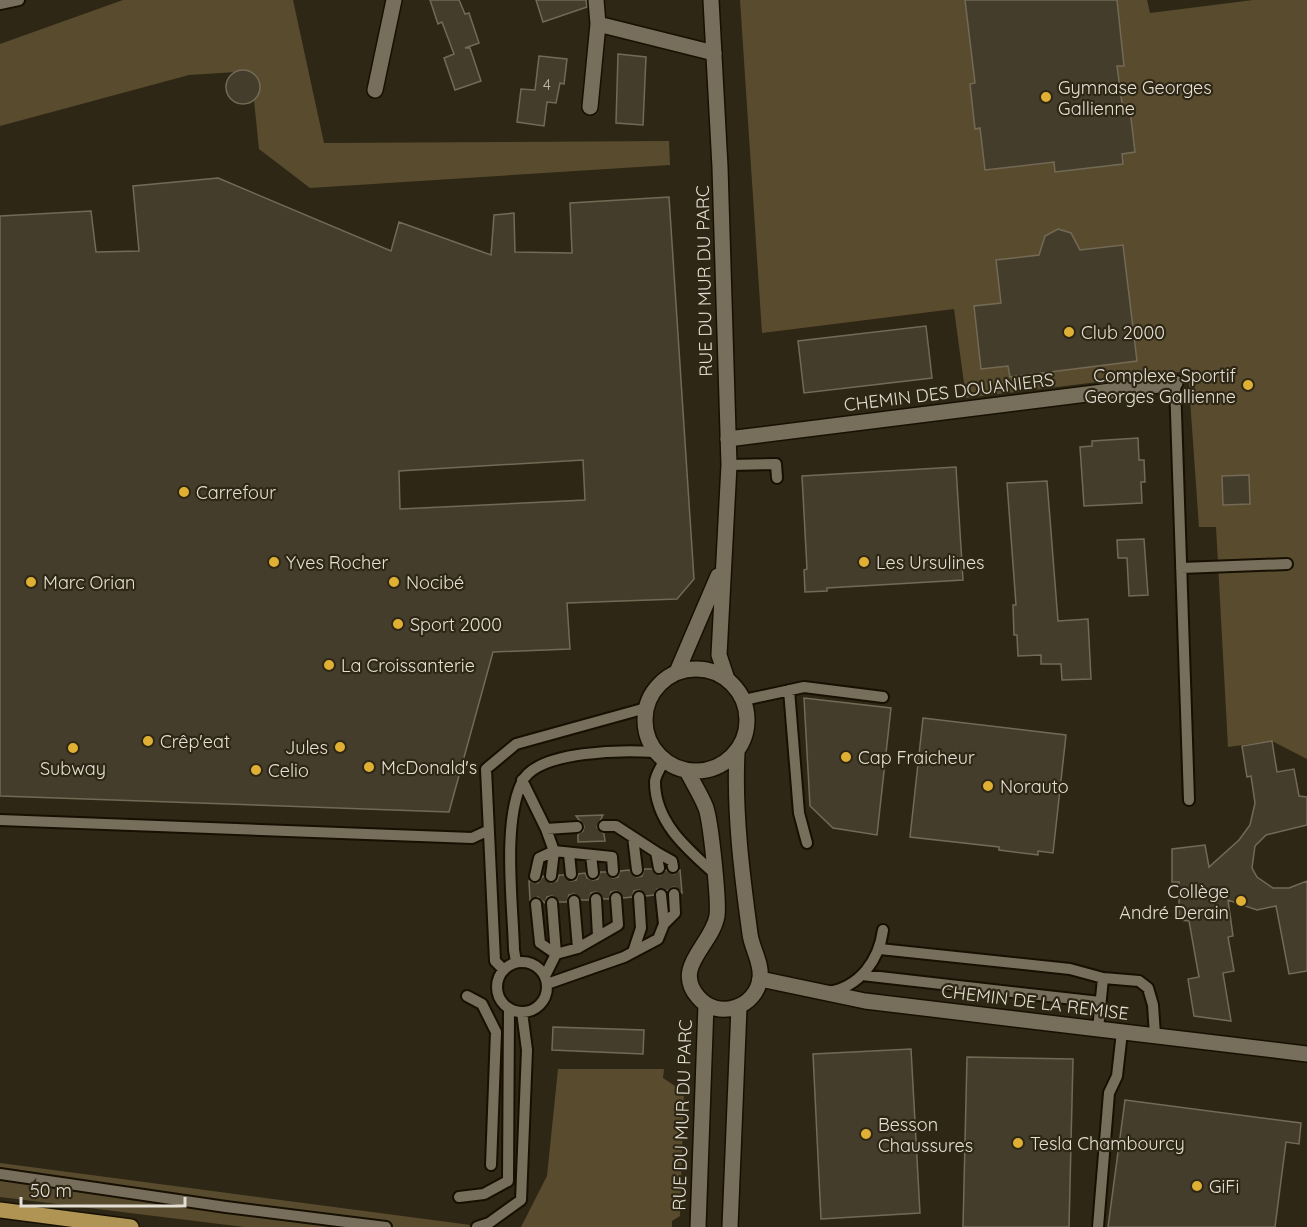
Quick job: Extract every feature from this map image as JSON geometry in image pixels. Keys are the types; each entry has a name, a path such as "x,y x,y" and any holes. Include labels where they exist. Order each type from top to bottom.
{"main road":[{"path":"0,1210 131,1227"}],"street":[{"path":"375,90 394,0"},
{"path":"590,107 598,24 596,0"},
{"name":"RUE DU MUR DU PARC","path":"711,0 724,261 729,465 719,655 727,679"},
{"path":"598,24 714,53"},
{"name":"CHEMIN DES DOUANIERS","path":"728,439 1175,383"},
{"name":"RUE DU MUR DU PARC","path":"678,672 724,562"},
{"path":"730,1227 739,1007 755,993 760,979 760,968 750,933 737,796 737,753 747,727 744,700 727,679 712,671 695,669 678,672 663,680 652,693 646,708 644,723 647,739 660,757 687,771 714,769 737,753"},
{"name":"RUE DU MUR DU PARC","path":"687,771 705,807 717,915 714,931 695,955 690,972 694,991 706,1004 722,1009 739,1007"},
{"name":"CHEMIN DE LA REMISE","path":"760,979 865,1001 1307,1054"},
{"name":"RUE DU MUR DU PARC","path":"698,1227 706,1004"}],"lane":[{"path":"0,4 19,0"},
{"path":"1175,383 1189,800"},
{"path":"729,465 776,464 777,477"},
{"path":"1181,568 1287,564"},
{"path":"744,700 804,687 883,697"},
{"path":"789,690 799,813 807,843"},
{"path":"504,970 495,961 487,831 486,769 516,744 646,708"},
{"path":"516,962 512,818 522,780 537,767 563,758 624,751 660,757 654,780 660,808 670,829 714,873"},
{"path":"522,780 554,851 550,876"},
{"path":"0,820 472,838 487,831"},
{"path":"604,826 616,825 672,861 673,867"},
{"path":"546,829 577,827"},
{"path":"633,837 637,870"},
{"path":"535,876 539,858 554,851 612,857 613,872"},
{"path":"656,852 659,868"},
{"path":"569,854 571,874"},
{"path":"591,855 593,873"},
{"path":"546,980 633,952 658,939 664,924 675,913 674,894"},
{"path":"661,895 664,924"},
{"path":"633,952 641,928 639,897"},
{"path":"536,904 540,943 556,954 578,948 618,925 616,898"},
{"path":"596,899 598,936"},
{"path":"574,901 578,948"},
{"path":"509,1008 522,1012 538,1007 547,993 546,980 556,954 552,903"},
{"path":"825,992 846,987 862,975 880,949 883,930"},
{"path":"880,949 1070,969 1103,978 1139,981 1148,988 1153,1005 1155,1035"},
{"path":"459,1197 484,1194 508,1181 509,1008 498,993 497,984 504,970 516,962 533,964 546,980"},
{"path":"862,975 1100,1002"},
{"path":"1098,1029 1103,978"},
{"path":"467,996 482,1004 496,1032 491,1165"},
{"path":"477,1227 489,1222 521,1200 527,1050 522,1012"},
{"path":"1098,1227 1109,1093 1117,1076 1122,1032"},
{"path":"0,1174 236,1209 386,1227"}],"shaded area":[{"path":"123,0 293,0 324,143 669,141 670,165 310,188 259,149 251,71 189,75 0,126 0,44"},
{"name":"Complexe Sportif Georges Gallienne","path":"740,0 1147,0 1150,13 1253,0 1307,0 1307,759 1272,741 1228,747 1216,527 1199,527 1188,371 966,398 954,309 762,333"},
{"path":"558,1069 664,1069 663,1078 684,1092 680,1216 672,1221 672,1227 521,1227 547,1176"},
{"path":"0,1163 486,1227 244,1227 0,1197"}],"building":[{"path":"430,0 459,0 465,14 469,13 479,43 465,48 470,48 481,81 455,90 444,58 454,54 442,22 438,24"},
{"path":"536,0 586,0 587,7 543,22"},
{"name":"Gymnase Georges Gallienne","path":"965,0 1117,0 1124,66 1117,66 1123,111 1130,110 1135,152 1122,154 1123,164 1055,172 1054,162 985,170 980,128 975,129 970,84 975,83"},
{"path":"618,54 646,57 643,125 616,123"},
{"path":"539,56 567,59 564,84 560,83 556,103 547,102 544,126 517,122 521,89 535,90"},
{"path":"243,70 255,75 260,87 255,99 243,104 231,99 226,87 231,75"},
{"name":"Carrefour","path":"218,178 391,251 399,222 491,255 494,215 514,213 515,252 572,253 570,203 669,197 694,579 677,599 567,603 570,649 493,652 449,812 0,796 0,216 91,211 96,252 139,251 133,186","holes":["583,460 585,500 400,509 399,471"]},
{"name":"Club 2000","path":"1058,229 1071,233 1080,250 1123,245 1137,361 1010,377 1008,366 981,369 974,306 1001,303 996,260 1039,255 1045,236"},
{"path":"926,326 932,378 804,393 798,341"},
{"path":"1138,438 1139,460 1144,460 1145,482 1141,482 1142,503 1084,506 1080,447 1092,446 1092,441"},
{"path":"956,467 963,580 827,588 827,591 805,592 804,570 807,569 802,476"},
{"path":"1249,475 1250,504 1223,505 1222,476"},
{"path":"1047,481 1058,621 1088,619 1091,679 1062,680 1061,664 1041,664 1041,655 1018,656 1017,635 1014,635 1013,605 1016,605 1007,483"},
{"path":"1144,539 1148,595 1129,596 1127,558 1118,558 1117,540"},
{"name":"Cap Fraicheur","path":"804,698 891,708 877,835 833,828 810,806"},
{"name":"Norauto","path":"923,718 1066,735 1053,853 1038,851 1038,855 999,850 999,847 910,837"},
{"path":"1272,741 1277,772 1294,769 1299,796 1307,797 1307,825 1266,835 1255,846 1252,868 1257,877 1273,888 1289,888 1307,881 1307,971 1289,974 1276,906 1257,910 1228,900 1233,936 1228,937 1234,971 1223,973 1231,1021 1194,1016 1188,979 1199,977 1189,921 1179,920 1179,882 1172,882 1172,849 1205,845 1209,867 1239,840 1250,825 1255,803 1251,776 1247,777 1242,746"},
{"path":"603,815 597,827 604,834 605,841 578,842 578,834 583,831 584,826 576,816"},
{"path":"644,869 652,869 660,875 666,870 674,874 680,870 682,893 674,887 667,891 657,889 654,895 646,896 639,890 634,891 632,897 623,898 616,891 611,892 609,899 604,899 596,892 591,893 589,900 581,900 574,894 569,895 567,902 559,902 552,896 547,897 545,903 538,897 530,900 529,881 538,883 543,876 551,883 557,881 559,875 564,875 571,881 576,880 578,874 585,873 587,878 593,880 598,879 600,872 606,872 613,878 618,877 620,871 629,870 637,877 642,876"},
{"path":"553,1027 644,1030 643,1054 552,1050"},
{"name":"Besson Chaussures","path":"911,1049 920,1213 821,1219 813,1054"},
{"name":"Tesla Chambourcy","path":"967,1057 1073,1059 1069,1227 963,1227"},
{"name":"GiFi","path":"1125,1100 1301,1123 1299,1144 1286,1142 1275,1227 1108,1227"}],"place":[{"name":"Gymnase Georges Gallienne","path":"1046,97"},
{"name":"Club 2000","path":"1069,332"},
{"name":"Complexe Sportif Georges Gallienne","path":"1248,385"},
{"name":"Carrefour","path":"184,492"},
{"name":"Yves Rocher","path":"274,562"},
{"name":"Les Ursulines","path":"864,562"},
{"name":"Marc Orian","path":"31,582"},
{"name":"Nocibé","path":"394,582"},
{"name":"Sport 2000","path":"398,624"},
{"name":"La Croissanterie","path":"329,665"},
{"name":"Crêp'eat","path":"148,741"},
{"name":"Jules","path":"340,747"},
{"name":"Subway","path":"73,748"},
{"name":"Cap Fraicheur","path":"846,757"},
{"name":"McDonald's","path":"369,767"},
{"name":"Celio","path":"256,770"},
{"name":"Norauto","path":"988,786"},
{"name":"Collège André Derain","path":"1241,901"},
{"name":"Besson Chaussures","path":"866,1134"},
{"name":"Tesla Chambourcy","path":"1018,1143"},
{"name":"GiFi","path":"1197,1186"}]}
